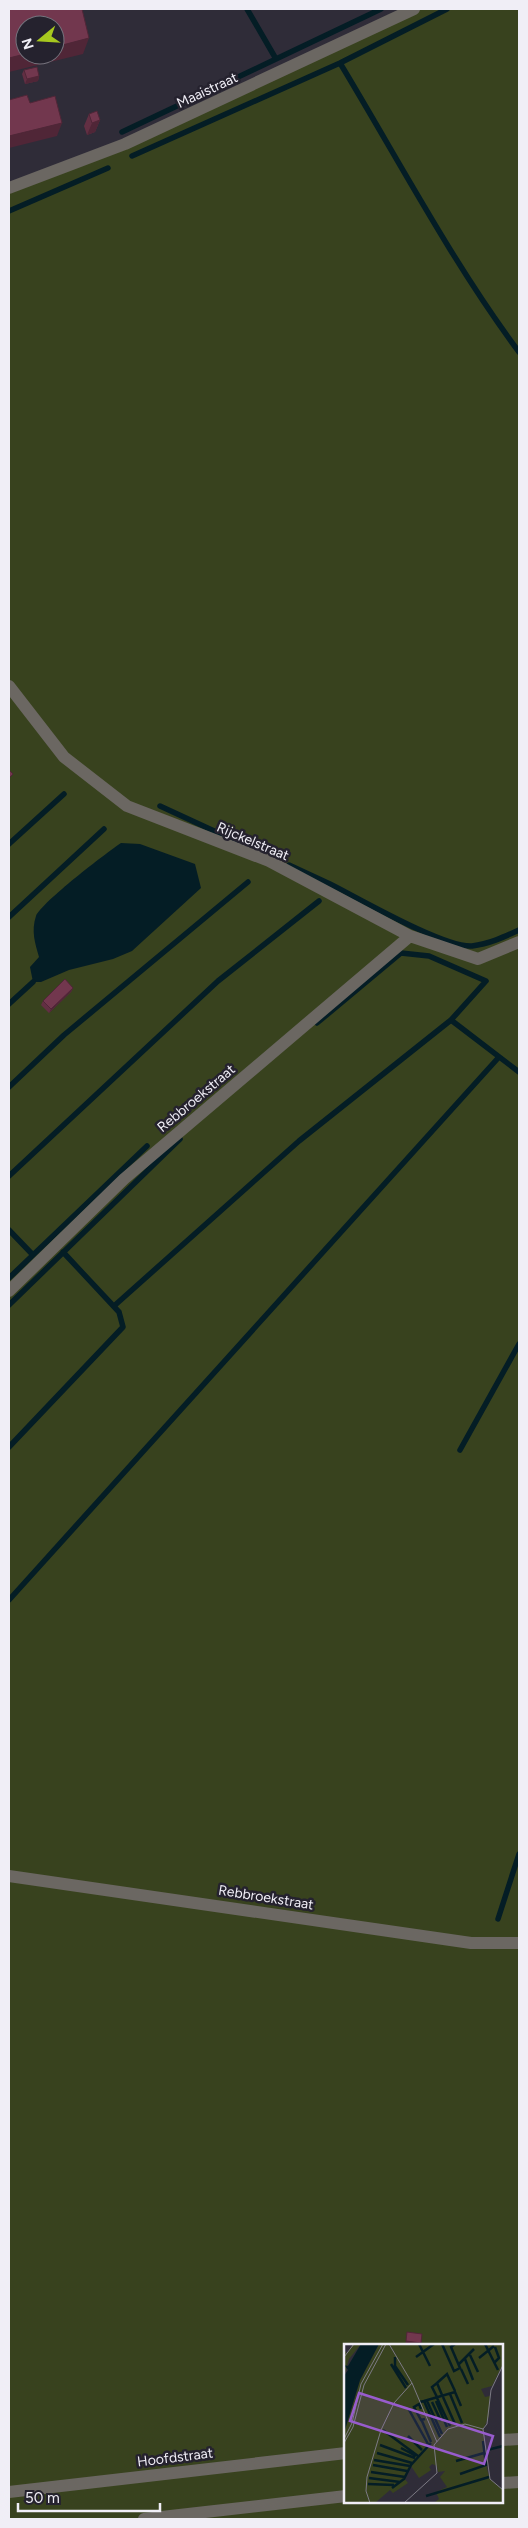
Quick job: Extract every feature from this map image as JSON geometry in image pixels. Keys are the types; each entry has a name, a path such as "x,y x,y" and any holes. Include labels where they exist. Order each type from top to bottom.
{"street":[{"name":"Maaistraat","path":"9,188 125,144 414,9"},
{"name":"Rijckelstraat","path":"9,686 64,757 126,806 269,861 410,936 478,959 519,942"},
{"name":"Rebbroekstraat","path":"9,1291 124,1179 410,936"},
{"name":"Rebbroekstraat","path":"9,1876 471,1943 519,1943"},
{"path":"503,2440 519,2439"},
{"name":"Hoofdstraat","path":"9,2492 344,2453"},
{"path":"503,2483 519,2482"},
{"path":"144,2519 344,2496"}],"green space":[{"path":"414,9 519,9 519,2519 9,2519 9,188 125,144"}],"water":[{"path":"121,843 140,844 195,864 201,888 132,951 113,959 69,970 41,982 33,982 30,967 39,957 34,932 36,916 62,889"}],"building":[{"path":"9,9 82,9 89,38 65,44 65,15 15,15 15,56 9,58"},
{"path":"37,67 39,76 27,79 24,70"},
{"path":"27,95 30,103 55,96 62,123 9,136 9,100"},
{"path":"97,111 100,120 92,123 89,114"},
{"path":"9,770 13,774 9,778"},
{"path":"65,979 73,988 51,1009 43,1001"},
{"path":"407,2332 422,2334 421,2343 406,2341"}],"waterway":[{"path":"122,132 276,59 247,9"},
{"path":"276,59 381,9"},
{"path":"132,156 340,63 447,9"},
{"path":"340,63 448,246 494,318 519,352"},
{"path":"9,211 108,168"},
{"path":"9,844 64,794"},
{"path":"160,806 251,848"},
{"path":"9,917 104,829"},
{"path":"289,865 330,884 328,886"},
{"path":"9,1087 64,1035 248,882"},
{"path":"330,884 422,931 459,944 472,946 484,944 519,930"},
{"path":"9,1176 218,981 319,901"},
{"path":"114,1306 299,1141 451,1020 486,981 429,956 401,953 317,1023"},
{"path":"9,1004 33,982"},
{"path":"451,1020 519,1072"},
{"path":"9,1600 499,1057"},
{"path":"9,1305 180,1139"},
{"path":"9,1278 147,1146"},
{"path":"9,1230 33,1255"},
{"path":"9,1447 123,1327 119,1312 63,1252"},
{"path":"460,1450 519,1344"},
{"path":"498,1919 519,1854"}]}
